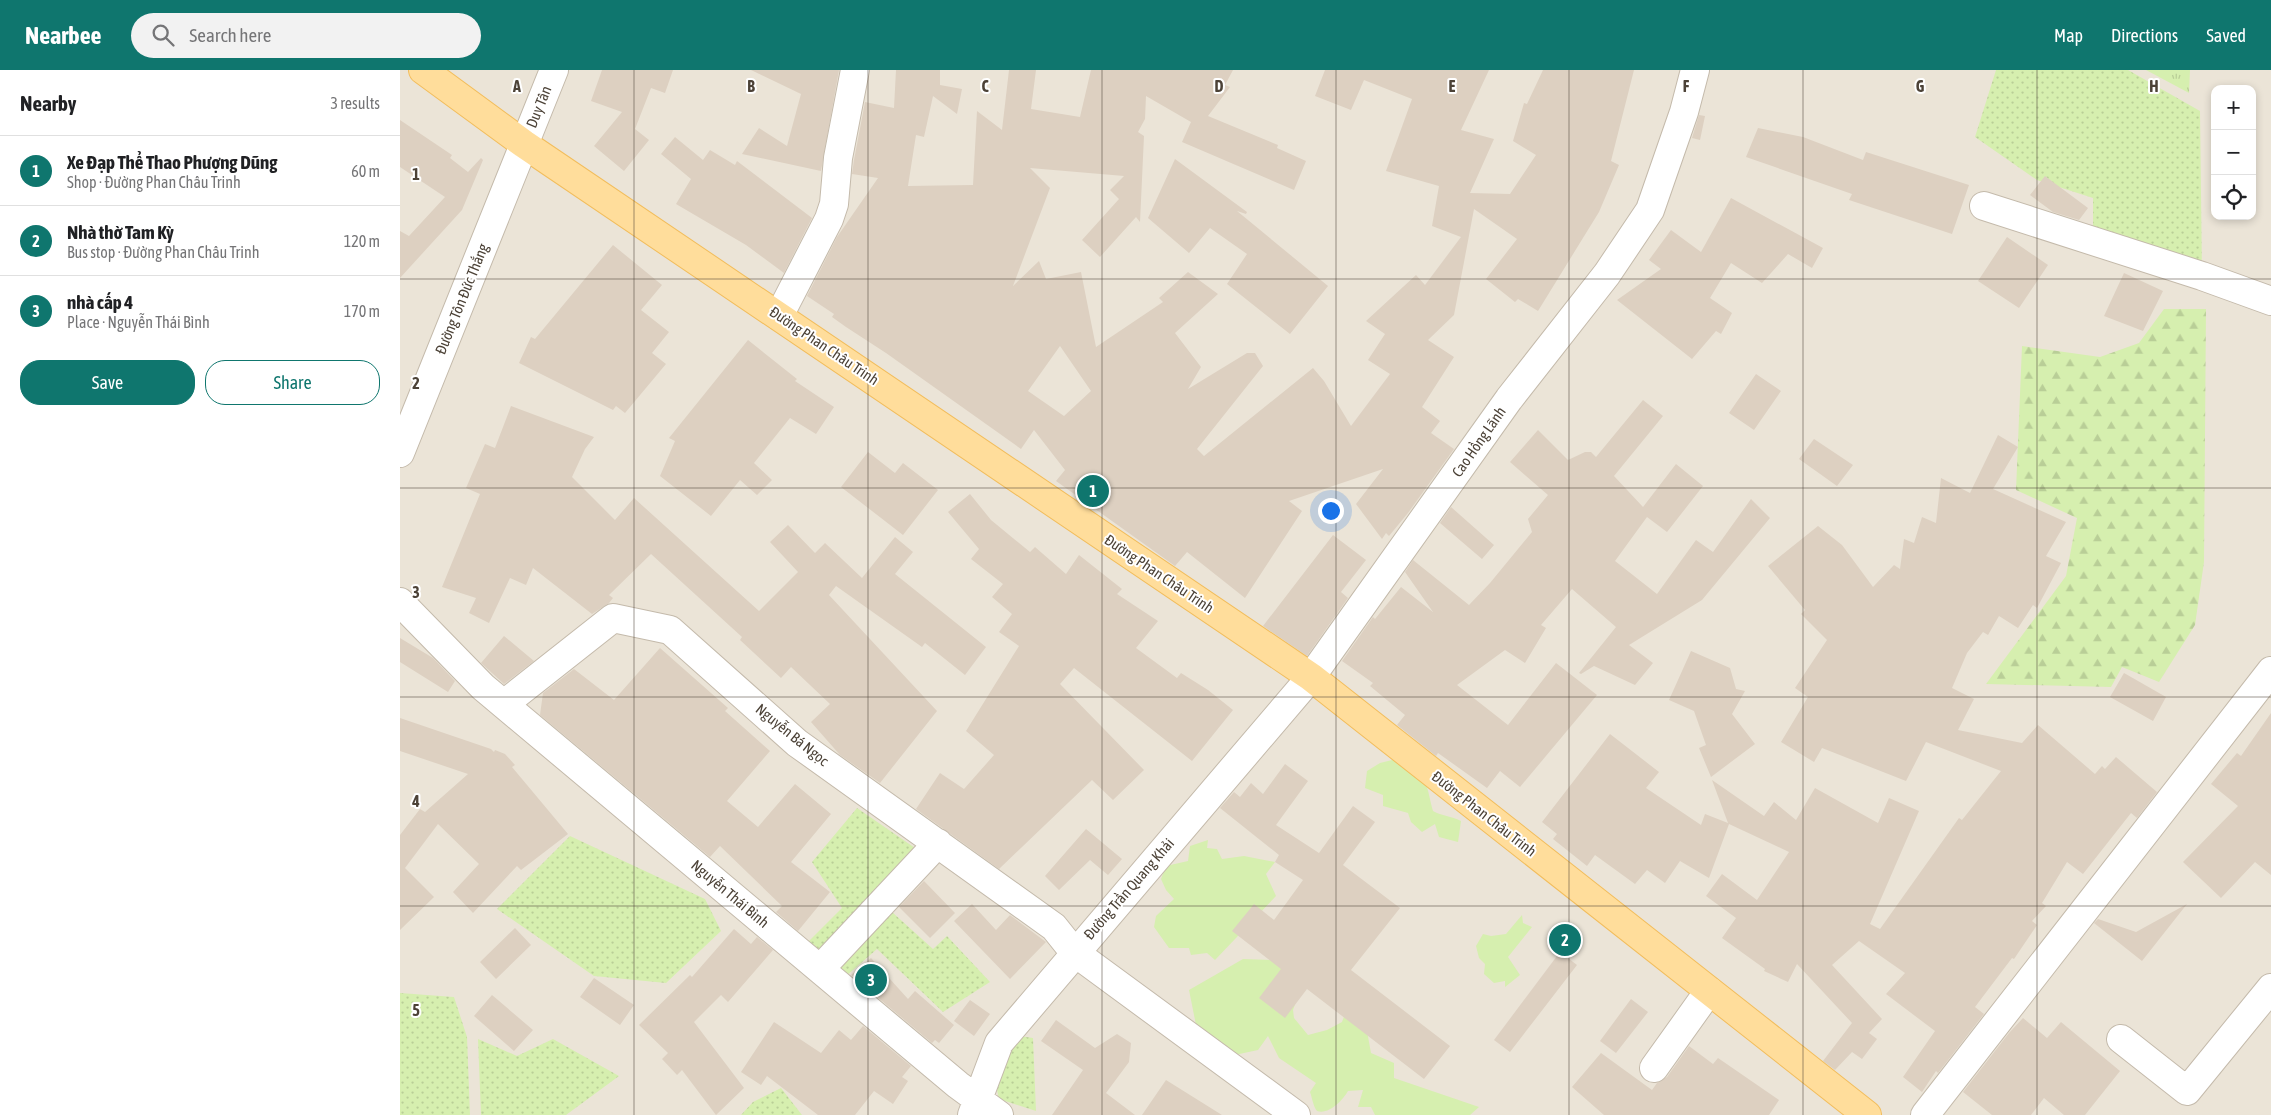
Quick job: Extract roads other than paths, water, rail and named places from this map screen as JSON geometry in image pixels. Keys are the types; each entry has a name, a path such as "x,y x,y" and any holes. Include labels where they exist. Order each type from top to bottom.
{"main road":[{"name":"Đường Phan Châu Trinh","path":"423,70 524,144 1311,677 1867,1115"}],"street":[{"name":"Duy Tân","path":"524,144 554,70"},
{"path":"779,316 829,219 834,204 838,158 855,70"},
{"name":"Cao Hồng Lãnh","path":"1311,677 1509,399 1607,274 1650,210 1684,112 1695,70"},
{"name":"Đường Tôn Đức Thắng","path":"400,453 524,144"},
{"path":"1984,206 2202,276 2271,301"},
{"name":"Nguyễn Thái Bình","path":"400,602 483,687 820,969 983,1110"},
{"name":"Nguyễn Bá Ngọc","path":"504,704 613,618 670,630 797,743 1054,927 1074,952 1296,1115"},
{"path":"1925,1115 2271,671"},
{"name":"Đường Trần Quang Khải","path":"983,1110 999,1043 1074,952 1311,677"},
{"path":"820,969 938,843"},
{"path":"2121,1039 2187,1091 2271,988"},
{"path":"1654,1068 1709,991"}],"place":[{"name":"Xe Đạp Thể Thao Phượng Dũng","path":"1093,491"},
{"name":"Nhà thờ Tam Kỳ","path":"1565,940"},
{"name":"nhà cấp 4","path":"871,980"}]}
